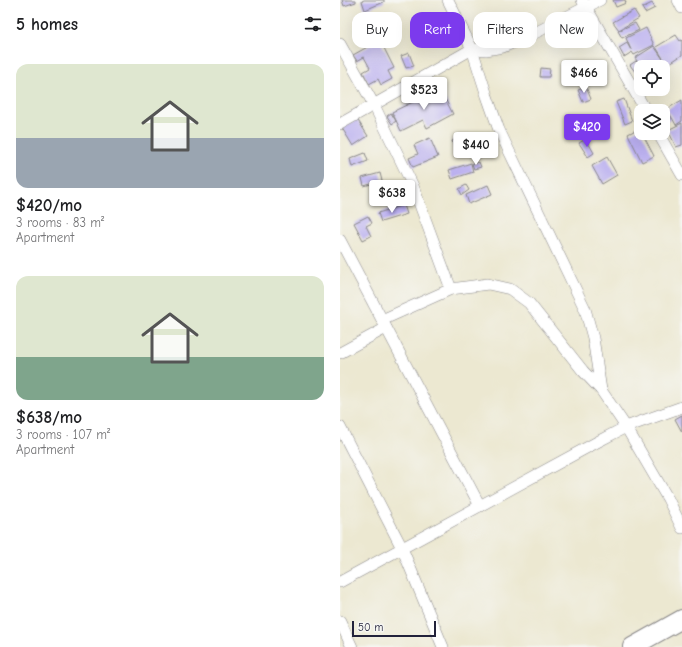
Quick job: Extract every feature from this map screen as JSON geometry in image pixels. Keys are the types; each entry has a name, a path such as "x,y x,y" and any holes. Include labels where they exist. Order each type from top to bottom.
{"highway":[{"path":"632,647 682,619"}],"street":[{"path":"448,0 472,49 499,130 585,309 593,338 601,390"},
{"path":"340,124 472,49 486,50 503,47 523,39 584,4 600,0"},
{"path":"678,0 682,8"},
{"path":"584,4 642,104"},
{"path":"340,44 374,105 413,186 451,289"},
{"path":"662,140 682,175"},
{"path":"340,240 480,506"},
{"path":"340,353 384,324 451,289 470,285 488,284 510,289 529,304 583,371 601,390 626,427 668,499 682,528"},
{"path":"340,582 626,427 682,407"},
{"path":"340,427 402,548 443,647"},
{"path":"340,621 352,647"}],"building":[{"path":"342,0 356,0 356,2 344,6"},
{"path":"384,0 384,2 365,10 362,1"},
{"path":"613,0 625,0 626,3 616,7"},
{"path":"652,3 655,8 645,13 642,8"},
{"path":"634,10 639,18 619,30 613,22"},
{"path":"635,23 639,30 622,38 618,31"},
{"path":"646,28 654,45 634,55 632,52 624,57 619,48 627,43 631,50 626,38"},
{"path":"676,35 680,41 682,40 682,55 670,63 670,60 664,60 656,47"},
{"path":"654,46 664,60 636,60 635,58"},
{"path":"366,48 384,48 394,68 388,71 392,79 381,85 378,79 369,84 363,72 370,68 364,57 357,61 353,55"},
{"path":"409,53 414,66 406,68 401,56"},
{"path":"634,62 634,70 630,65"},
{"path":"541,68 550,69 549,77 540,77"},
{"path":"586,87 591,99 583,102 578,90"},
{"path":"440,89 453,114 427,128 423,120 401,131 392,112"},
{"path":"624,99 632,121 625,124 616,102"},
{"path":"682,100 682,121 676,125 670,114 670,107"},
{"path":"391,113 396,121 392,124 387,116"},
{"path":"357,119 368,136 353,146 342,128"},
{"path":"682,123 682,145 676,147 670,134 670,129"},
{"path":"634,131 634,140 646,140 654,156 642,162 628,134"},
{"path":"430,138 438,157 413,167 409,158 418,154 414,145"},
{"path":"586,139 594,153 588,157 579,143"},
{"path":"455,140 460,151 456,153 452,141"},
{"path":"365,153 368,161 352,167 350,159"},
{"path":"607,157 617,175 602,184 592,166"},
{"path":"479,162 481,167 474,169 472,164"},
{"path":"471,163 473,172 452,179 449,170"},
{"path":"380,173 382,181 364,186 362,178"},
{"path":"466,185 469,190 462,195 459,189"},
{"path":"488,185 492,194 469,204 466,195"},
{"path":"404,205 407,214 381,222 378,213"},
{"path":"368,216 372,223 366,226 371,236 363,240 354,223"},
{"path":"682,415 682,432 675,419"}]}
